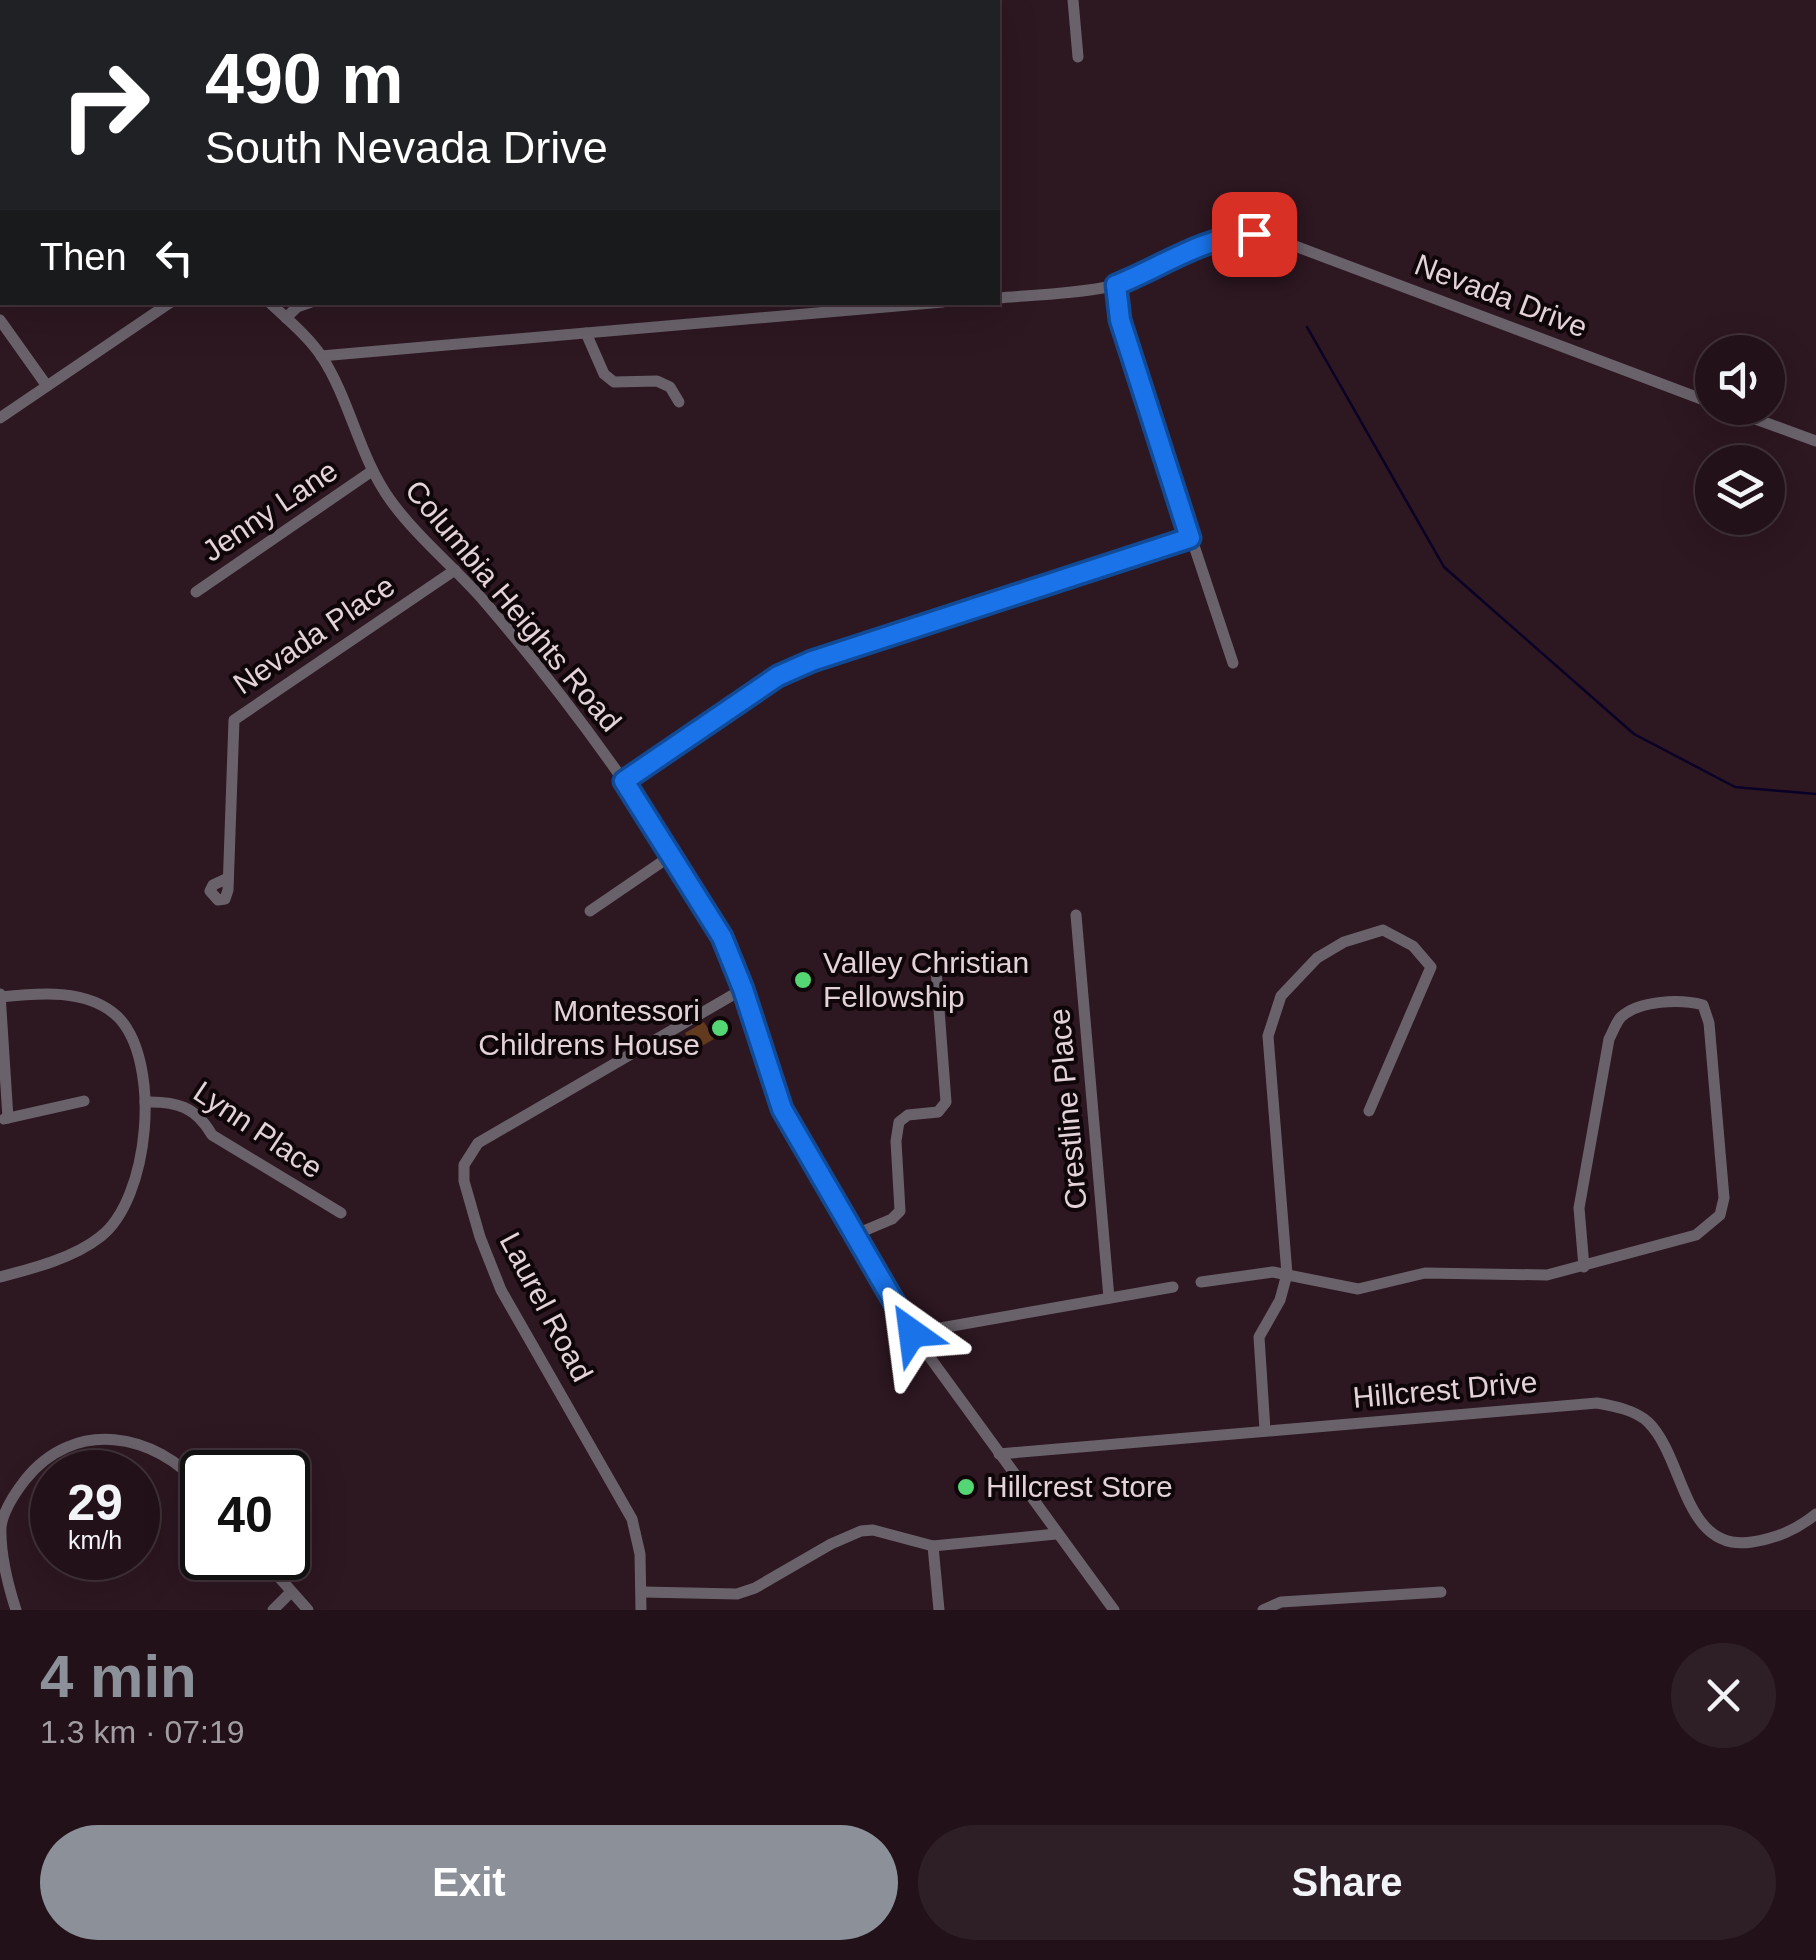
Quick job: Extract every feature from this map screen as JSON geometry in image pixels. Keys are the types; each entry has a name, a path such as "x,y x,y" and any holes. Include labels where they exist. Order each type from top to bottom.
{"street":[{"path":"1073,0 1078,57"},
{"name":"Nevada Drive","path":"1116,285 1229,236 1271,237 1695,397"},
{"path":"1000,298 1116,285 1120,320 1233,663"},
{"path":"0,418 166,305"},
{"name":"Columbia Heights Road","path":"272,305 321,356 372,471 391,501 534,664 624,781 672,855 722,937 782,1109 854,1235 912,1333 1114,1610"},
{"path":"286,318 303,305"},
{"path":"321,356 908,305"},
{"path":"0,320 47,386"},
{"path":"586,333 604,374 614,382 658,381 670,386 679,402"},
{"path":"1770,425 1816,442"},
{"name":"Jenny Lane","path":"196,592 372,471"},
{"path":"624,781 778,676 812,661 1190,538"},
{"name":"Nevada Place","path":"228,878 234,720 455,570"},
{"path":"590,911 672,855"},
{"name":"Crestline Place","path":"1076,915 1109,1298"},
{"path":"1265,1430 1258,1337 1280,1300 1287,1274 1268,1036 1281,996 1317,958 1344,942 1383,930 1413,946 1431,967 1369,1111"},
{"path":"854,1235 892,1220 900,1211 898,1122 908,1115 938,1112 946,1102 935,956"},
{"name":"Laurel Road","path":"641,1610 643,1592 632,1519 501,1290 472,1214 464,1164 478,1143 743,989"},
{"path":"0,1277 100,1238 125,1210 143,1140 145,1102 136,1043 116,1015 77,996 0,995 4,1119 84,1101"},
{"path":"1202,1282 1262,1273 1287,1274 1358,1289 1425,1272 1546,1275 1584,1267 1617,1254 1696,1235 1720,1215 1724,1198 1708,1013 1703,1006 1653,1004 1634,1008 1621,1017 1609,1039 1578,1208 1584,1267"},
{"name":"Lynn Place","path":"145,1102 168,1101 186,1106 201,1116 212,1135 340,1212"},
{"path":"912,1333 1173,1287"},
{"name":"Hillcrest Drive","path":"999,1454 1597,1402 1644,1419 1663,1440 1704,1530 1743,1544 1773,1539 1798,1528 1816,1514"},
{"path":"16,1610 4,1565 1,1526 13,1495 39,1462 61,1448 98,1440 135,1442 170,1457 180,1467"},
{"path":"643,1592 738,1594 862,1531 873,1530 933,1546 1056,1534"},
{"path":"933,1546 939,1610"},
{"path":"281,1580 308,1610"},
{"path":"273,1610 292,1592"},
{"path":"1263,1610 1281,1602 1440,1592"}],"shaded area":[{"path":"704,1022 714,1039 695,1050 685,1033"}],"waterway":[{"path":"1307,327 1444,567 1634,734 1735,787 1816,794"}],"place":[{"name":"Valley Christian Fellowship","path":"803,980"},
{"name":"Montessori Childrens House","path":"720,1028"},
{"name":"Hillcrest Store","path":"966,1487"}],"route":[{"path":"912,1333 782,1109 722,937 624,781 778,676 812,661 1190,538 1120,320 1116,285 1208,242 1254,234"}]}
